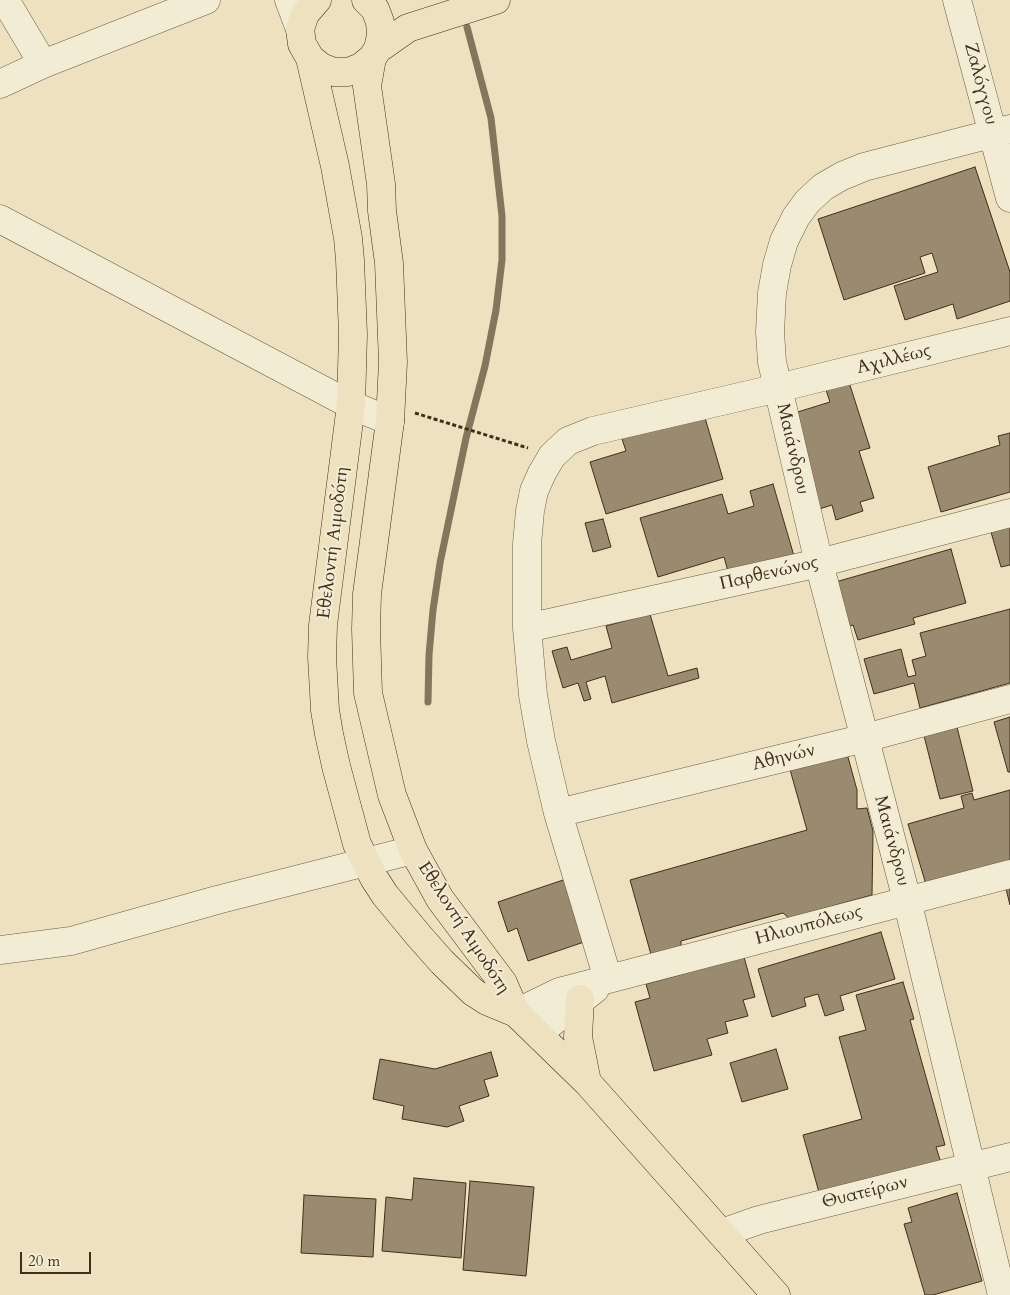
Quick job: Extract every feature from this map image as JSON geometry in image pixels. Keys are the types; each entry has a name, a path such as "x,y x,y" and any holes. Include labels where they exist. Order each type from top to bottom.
{"main road":[{"path":"300,29 305,14 317,0"},
{"name":"Εθελοντή Αιμοδότη","path":"366,0 380,22 381,35 368,86 381,184 392,312 393,362 390,413 368,594 366,662 368,693 383,764 392,795 413,850 440,900 503,983 516,1013"},
{"path":"310,58 321,67 334,72 348,72 361,67 375,53 408,28 496,0"},
{"name":"Εθελοντή Αιμοδότη","path":"300,29 302,44 310,58 335,166 348,238 353,334 350,406 323,625 322,657 325,710 329,734 358,844 364,862 374,878 400,914 442,962 473,992 487,1001 516,1013"},
{"path":"580,999 578,1037 587,1082"},
{"path":"516,1013 587,1082 776,1295"}],"street":[{"path":"5,0 43,64"},
{"path":"0,84 43,64 206,0"},
{"path":"290,0 300,29"},
{"name":"Ζαλόγγου","path":"957,0 1002,131 1010,198"},
{"name":"Μαιάνδρου","path":"1002,131 864,167 842,176 823,187 807,202 796,217 784,241 772,293 770,332 772,362 819,563 906,900 1002,1295"},
{"path":"0,219 350,406 390,413"},
{"name":"Αχιλλέως","path":"608,979 558,813 541,741 529,662 527,544 530,510 534,491 552,456 568,441 581,435 1010,331"},
{"name":"Παρθενώνος","path":"527,628 819,563 1010,513"},
{"name":"Αθηνών","path":"558,813 864,738 1010,699"},
{"path":"0,950 72,941 413,850"},
{"name":"Ηλιουπόλεως","path":"516,1013 559,992 1010,874"},
{"name":"Ηλιουπόλεως","path":"538,1033 608,979"},
{"name":"Θυατείρων","path":"722,1234 759,1220 1010,1157"}],"path":[{"path":"390,413 552,456"}],"building":[{"path":"975,167 1010,272 1010,301 957,319 953,304 905,320 894,286 938,272 932,253 920,257 925,273 844,300 818,219"},
{"path":"848,379 870,448 859,451 874,498 860,502 863,511 836,520 832,505 816,510 788,415 830,402 825,387"},
{"path":"703,411 723,479 606,514 590,462 626,451 621,436"},
{"path":"1010,433 1010,492 941,512 928,467 1000,445 998,436"},
{"path":"773,484 794,556 729,575 724,557 658,577 640,518 722,494 728,514 754,506 750,491"},
{"path":"603,519 611,547 593,552 585,523"},
{"path":"1010,526 1010,565 1001,567 991,532"},
{"path":"951,549 966,603 913,618 915,624 858,640 853,625 844,628 832,583"},
{"path":"1010,609 1010,683 920,708 914,683 874,694 864,659 901,649 908,677 916,675 912,660 926,656 920,633"},
{"path":"650,614 668,676 697,668 699,678 612,703 605,676 586,682 591,699 584,701 578,683 563,688 552,651 567,647 571,660 612,648 606,626"},
{"path":"954,715 973,791 940,799 921,724"},
{"path":"1010,717 1010,772 1008,772 994,722"},
{"path":"846,750 857,790 857,809 867,808 873,831 872,895 789,918 783,913 681,941 681,949 652,958 630,880 807,830 789,766"},
{"path":"1010,790 1010,865 927,888 908,824 964,808 961,796 972,793 974,800"},
{"path":"572,877 593,939 528,961 517,928 508,932 498,902"},
{"path":"1010,888 1010,905 1006,889"},
{"path":"881,932 895,979 840,996 844,1010 825,1016 818,994 804,998 806,1006 772,1017 758,969"},
{"path":"744,957 755,997 743,1000 748,1016 725,1022 728,1033 707,1039 712,1055 654,1071 635,1002 650,998 646,984"},
{"path":"903,982 914,1019 910,1020 945,1145 936,1147 941,1163 820,1196 803,1135 862,1119 839,1037 866,1030 856,995"},
{"path":"776,1049 788,1089 742,1102 730,1063"},
{"path":"491,1052 498,1076 484,1080 489,1096 459,1106 464,1121 447,1127 402,1119 404,1106 373,1099 380,1059 435,1069"},
{"path":"414,1178 466,1183 461,1258 382,1251 386,1197 412,1200"},
{"path":"470,1181 534,1187 526,1276 463,1270"},
{"path":"957,1193 982,1281 933,1295 925,1295 904,1224 912,1222 908,1208"},
{"path":"304,1195 376,1199 373,1257 301,1253"}],"waterway":[{"path":"428,702 429,655 440,563 466,438 485,366 496,310 502,260 502,216 491,118 467,27"}]}
